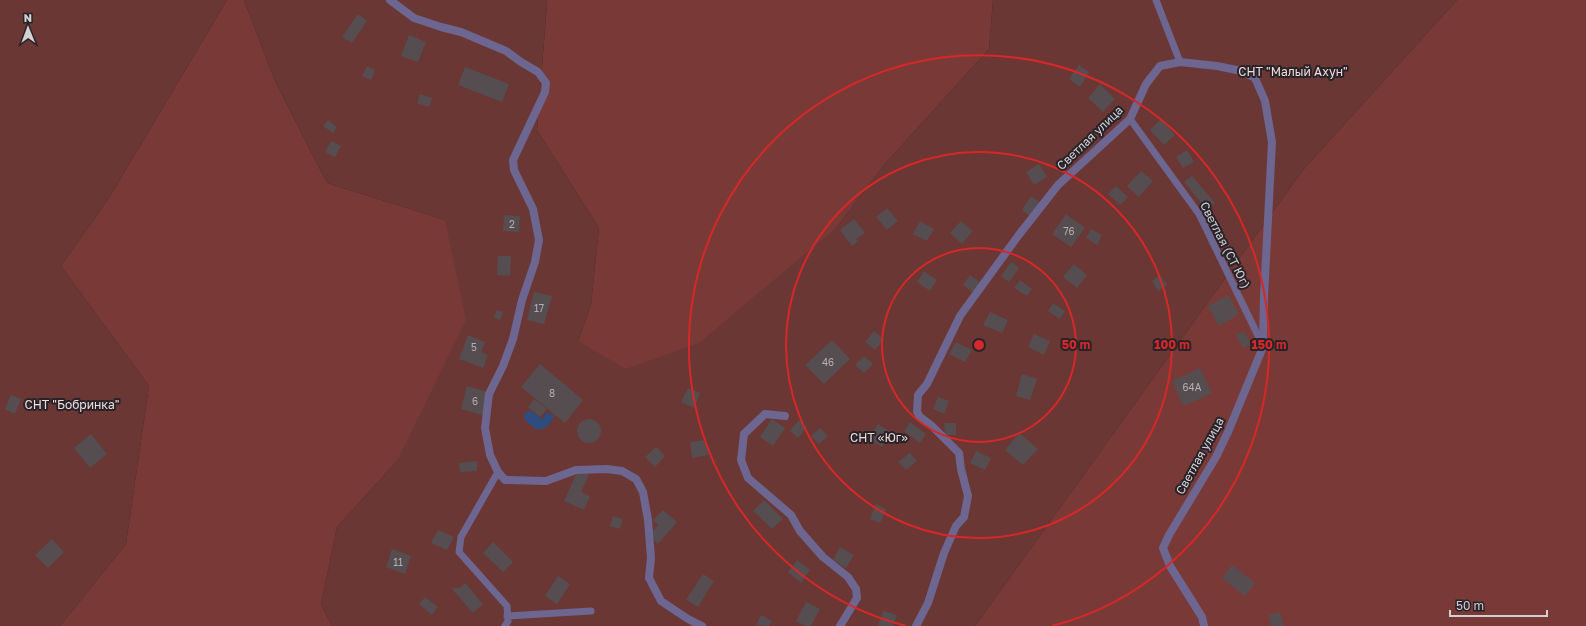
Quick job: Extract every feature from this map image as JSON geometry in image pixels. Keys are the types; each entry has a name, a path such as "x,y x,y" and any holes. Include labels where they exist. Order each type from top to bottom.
{"street":[{"path":"390,0 414,18 440,27 461,32 506,51 538,72 546,83 545,92 513,160 514,170 533,209 539,240 535,262 522,300 513,339 503,366 489,394 485,428 490,454 498,472 505,480 546,481 576,470 607,469 622,471 636,480 643,492 648,520 651,558 649,578 661,601 688,619 702,626"},
{"name":"Светлая улица","path":"916,626 928,603 944,553 956,526 964,517 968,496 961,469 959,453 932,426 920,417 917,412 918,396 927,384 960,316 1018,236 1058,185 1130,119 1146,84 1160,66 1180,62 1217,66 1241,71 1255,78 1265,101 1272,142 1263,347 1228,432 1216,457 1168,535 1164,548 1170,566 1202,617 1204,626"},
{"path":"785,416 765,414 744,434 740,460 748,478 791,515 800,531 823,557 848,577 856,589 857,598 840,626"}],"lane":[{"path":"1156,0 1180,62"},
{"name":"Светлая (СТ Юг)","path":"1130,119 1199,214 1263,347"},
{"path":"498,472 462,537 459,552 507,606 508,621 504,626"},
{"path":"507,616 591,611"}],"green space":[{"name":"СНТ \"Бобринка\"","path":"0,0 227,0 109,198 61,266 149,386 126,544 60,626 0,626"},
{"name":"СНТ «Юг»","path":"244,0 546,0 547,4 537,130 599,228 591,305 578,341 837,227 884,165 989,49 993,0 1457,0 1303,170 975,626 332,626 321,604 337,527 397,461 445,220 327,183 275,81"}],"shaded area":[{"path":"227,0 244,0 275,81 327,183 445,220 466,320 397,461 337,527 321,604 332,626 60,626 126,544 149,386 61,266 109,198"},
{"path":"546,0 993,0 989,49 884,165 837,227 699,343 626,369 578,341 591,305 599,228 537,130 547,4"},
{"path":"1457,0 1586,0 1586,626 975,626 1303,170"}],"water":[{"path":"528,411 531,411 542,419 547,412 554,417 546,427 535,429 524,419 524,415"}],"building":[{"path":"358,14 367,21 352,43 342,37"},
{"path":"409,35 426,42 418,62 401,56"},
{"path":"1079,65 1089,72 1080,87 1069,79"},
{"path":"367,66 375,70 371,80 362,76"},
{"path":"465,67 509,84 502,102 458,85"},
{"path":"1100,84 1115,99 1103,112 1088,98"},
{"path":"420,94 432,98 429,107 417,103"},
{"path":"1161,119 1175,135 1164,145 1150,130"},
{"path":"328,120 337,127 333,133 323,126"},
{"path":"331,141 341,146 335,157 325,152"},
{"path":"1187,150 1194,162 1183,168 1176,157"},
{"path":"1039,164 1047,177 1034,185 1026,172"},
{"path":"1141,171 1153,181 1139,197 1127,186"},
{"path":"1192,176 1215,203 1207,210 1184,182"},
{"path":"1116,186 1128,197 1120,205 1108,194"},
{"path":"1031,196 1040,202 1030,216 1022,210"},
{"path":"887,208 898,221 887,230 876,217"},
{"path":"1066,214 1085,228 1071,247 1052,234"},
{"path":"504,215 520,216 519,232 503,231"},
{"path":"854,219 865,233 856,239 858,241 852,246 840,230"},
{"path":"920,221 934,229 927,241 913,234"},
{"path":"961,221 973,231 962,244 950,233"},
{"path":"1091,229 1102,235 1097,245 1086,238"},
{"path":"498,256 511,256 510,276 497,275"},
{"path":"1011,262 1019,268 1009,282 1001,276"},
{"path":"1074,264 1087,275 1077,288 1063,277"},
{"path":"924,271 937,280 930,291 917,282"},
{"path":"970,275 981,283 974,293 963,285"},
{"path":"1160,275 1167,285 1158,291 1152,281"},
{"path":"1020,280 1032,289 1027,296 1014,288"},
{"path":"534,292 552,296 544,324 527,320"},
{"path":"1228,295 1239,314 1219,326 1208,306"},
{"path":"1053,303 1065,311 1060,319 1048,311"},
{"path":"497,310 503,312 500,320 494,317"},
{"path":"990,312 1008,320 1002,333 983,325"},
{"path":"874,331 884,339 875,350 865,342"},
{"path":"1244,331 1251,344 1243,348 1236,335"},
{"path":"1034,334 1050,341 1044,355 1028,347"},
{"path":"468,335 485,342 481,352 488,355 483,368 459,359"},
{"path":"832,340 850,359 824,384 805,365"},
{"path":"956,342 972,350 965,362 949,354"},
{"path":"864,356 873,364 864,373 855,365"},
{"path":"540,364 583,400 565,423 521,387"},
{"path":"1200,368 1212,393 1183,406 1172,381"},
{"path":"1022,374 1037,379 1030,400 1016,396"},
{"path":"467,386 488,392 482,415 461,409"},
{"path":"688,388 700,393 694,408 681,402"},
{"path":"11,395 21,399 15,414 5,409"},
{"path":"938,397 949,401 944,414 933,409"},
{"path":"534,399 547,409 540,417 528,407"},
{"path":"589,419 598,422 601,431 598,440 589,443 580,440 577,431 580,422"},
{"path":"772,419 785,428 773,446 760,437"},
{"path":"799,420 807,427 798,438 790,431"},
{"path":"910,422 926,434 920,443 904,431"},
{"path":"944,423 956,423 956,435 945,435"},
{"path":"878,424 892,433 882,447 869,438"},
{"path":"820,428 828,436 819,444 811,436"},
{"path":"1019,433 1038,449 1023,465 1005,450"},
{"path":"91,434 107,454 90,468 74,448"},
{"path":"706,440 709,455 692,458 690,442"},
{"path":"656,447 665,456 655,467 645,457"},
{"path":"976,451 991,458 985,470 970,463"},
{"path":"910,453 917,461 906,470 898,462"},
{"path":"477,461 477,471 460,472 459,463"},
{"path":"578,470 589,475 581,492 590,496 584,510 564,501"},
{"path":"764,500 783,519 772,529 753,511"},
{"path":"876,504 886,509 880,523 870,519"},
{"path":"663,510 677,522 658,544 649,535 658,525 653,520"},
{"path":"613,516 623,519 620,529 610,526"},
{"path":"438,530 454,537 447,550 431,543"},
{"path":"52,539 64,552 48,568 35,555"},
{"path":"493,542 513,562 503,572 483,553"},
{"path":"840,547 854,555 846,568 833,560"},
{"path":"392,549 411,556 405,574 386,567"},
{"path":"797,560 810,570 801,583 788,572"},
{"path":"1232,565 1255,583 1245,596 1222,578"},
{"path":"703,574 714,581 698,607 686,600"},
{"path":"558,576 570,584 557,604 545,596"},
{"path":"465,583 483,604 473,613 451,588 460,588"},
{"path":"425,597 438,607 432,615 419,604"},
{"path":"806,602 820,609 811,626 806,626 796,621"},
{"path":"883,611 897,615 893,626 878,626"},
{"path":"1280,612 1284,626 1271,626 1268,615"},
{"path":"761,615 772,621 769,626 756,625"}],"park label":[{"name":"СНТ \"Малый Ахун\"","path":"1293,72"}]}
